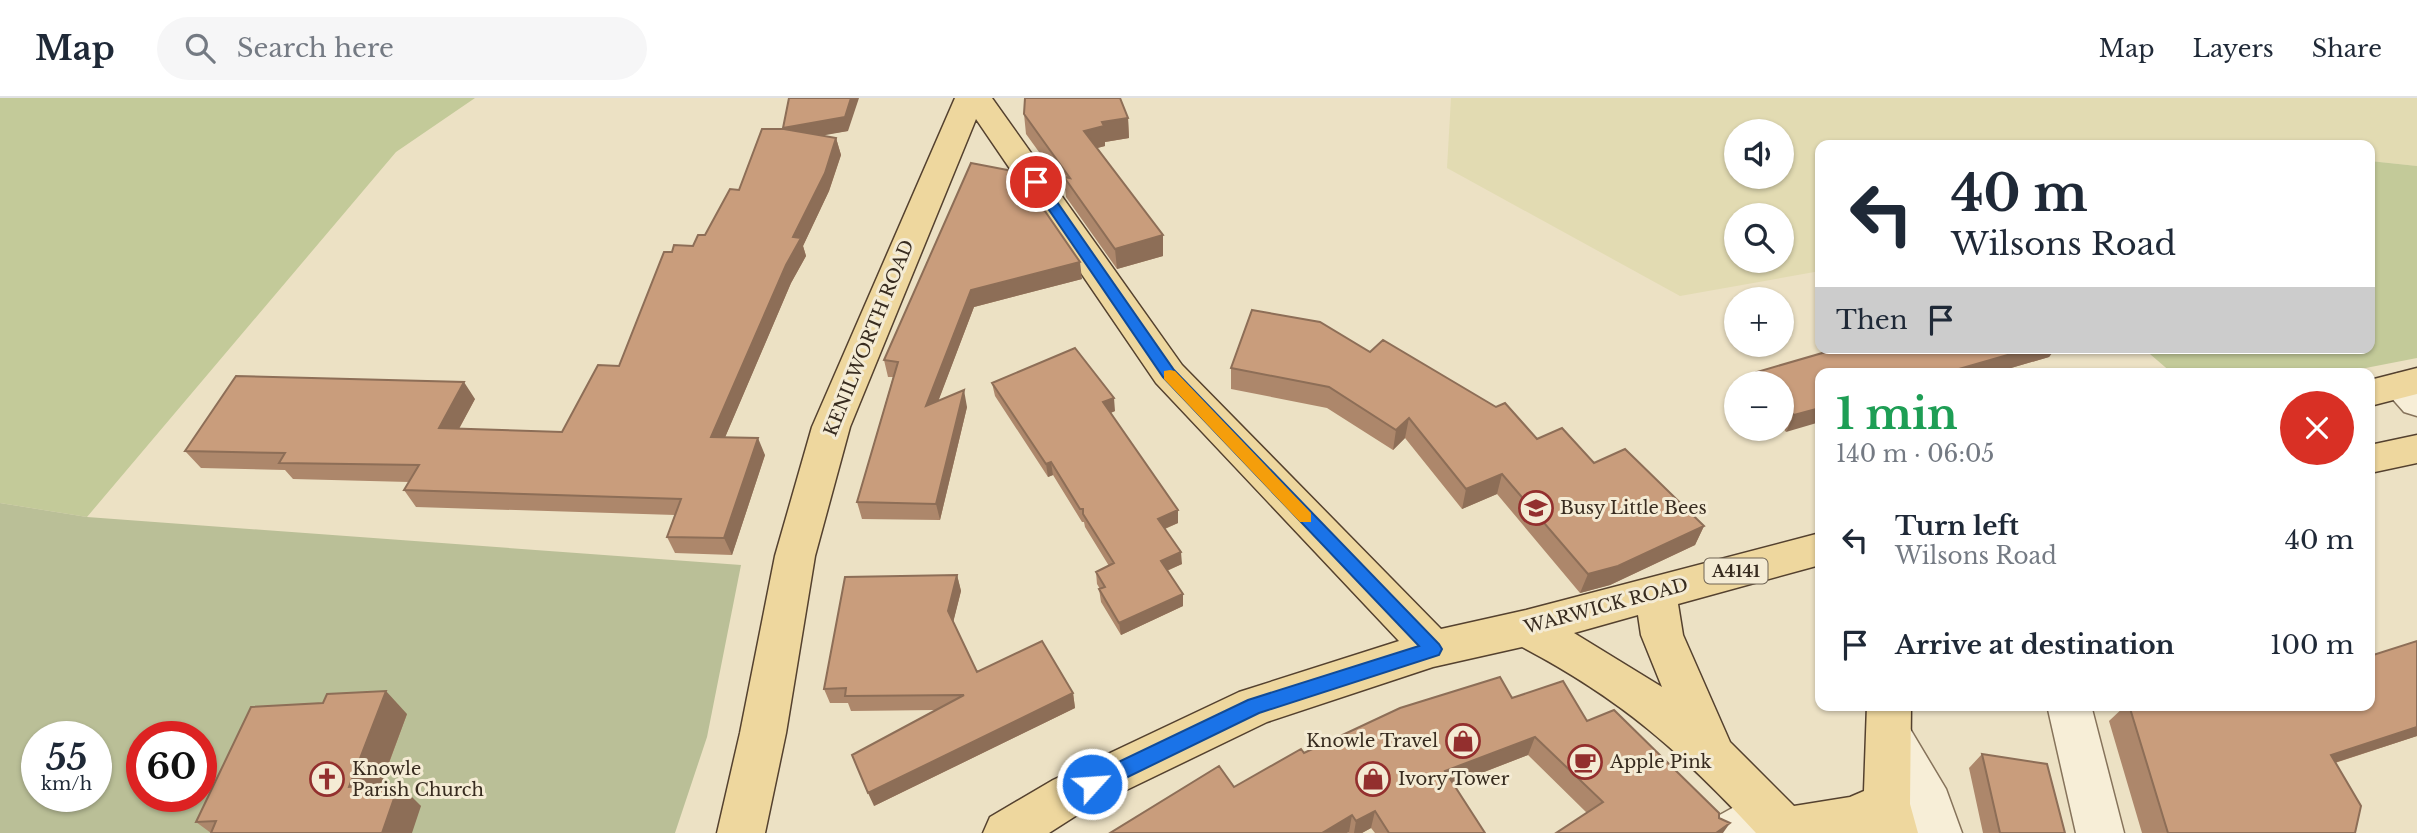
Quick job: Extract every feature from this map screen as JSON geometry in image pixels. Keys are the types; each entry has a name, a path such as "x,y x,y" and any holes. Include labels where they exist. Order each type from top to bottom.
{"main road":[{"name":"KENILWORTH ROAD","path":"741,833 795,556 831,427 971,98"},
{"path":"977,98 1168,374 1433,649"},
{"path":"2375,457 2417,449"},
{"name":"WARWICK ROAD","path":"1433,649 1526,628 1815,550"},
{"path":"1655,593 1662,635 1713,755 1768,827 1851,819 1890,819 1890,721"},
{"path":"1526,628 1586,659 1713,755"},
{"name":"A4141","path":"1007,833 1069,796 1255,706 1433,649"}],"street":[{"path":"2070,711 2100,833"},
{"path":"1890,721 1929,804 1938,833"}],"shaded area":[{"path":"1451,98 2417,98 2417,166 2375,162 2375,140 1815,140 1815,272 1680,296 1447,168"}],"green space":[{"path":"0,98 475,98 396,152 87,517 0,503"},
{"path":"2375,162 2417,166 2417,358 2366,368 2166,368 2150,354 2375,354"},
{"path":"0,503 87,517 741,565 707,737 675,833 0,833"}],"building":[{"path":"789,98 851,98 845,117 783,128"},
{"path":"1025,98 1120,98 1128,118 1102,122 1104,126 1084,131 1163,235 1115,249 1064,177 1070,178 1024,114"},
{"path":"762,129 784,129 836,138 825,173 793,237 801,238 786,265 711,437 758,438 724,538 667,537 681,499 404,490 419,465 279,463 285,453 185,451 236,376 464,382 439,428 562,432 598,365 619,366 664,252 672,252 674,245 693,246 698,235 705,235 730,189 739,190"},
{"path":"971,163 1018,172 1080,262 971,290 926,406 964,390 936,504 857,502 898,362 884,360"},
{"path":"1252,310 1320,322 1370,352 1383,340 1496,407 1505,403 1537,439 1562,428 1594,463 1625,449 1704,526 1618,566 1588,574 1502,474 1466,489 1409,418 1396,430 1329,387 1231,368"},
{"path":"1075,348 1114,398 1103,402 1178,510 1158,519 1181,552 1161,561 1183,594 1119,623 1099,589 1105,587 1096,572 1114,563 1083,514 1083,509 1080,509 1051,462 1046,464 992,383"},
{"path":"1819,354 2011,354 1962,368 1815,368 1815,409 1794,415 1794,371 1760,371"},
{"path":"957,575 948,611 977,672 1042,641 1073,693 868,793 852,755 964,695 845,696 846,688 824,689 845,577"},
{"path":"2417,641 2417,727 2331,755 2361,806 2355,833 2168,833 2131,711 2375,711 2375,654"},
{"path":"1500,677 1512,698 1563,681 1587,721 1614,710 1719,813 1719,818 1730,823 1716,833 1556,833 1603,802 1535,737 1445,771 1485,833 1389,833 1375,811 1356,821 1352,815 1322,833 1110,833 1219,766 1234,787 1301,749 1304,753 1400,708"},
{"name":"Knowle Parish Church","path":"386,691 349,787 399,784 382,833 211,833 216,821 196,822 201,812 217,812 217,778 251,707 323,703 327,694"},
{"path":"1982,754 2047,764 2065,833 2000,833"}],"slow traffic":[{"path":"1170,375 1306,517"}],"place":[{"name":"Busy Little Bees","path":"1536,508"},
{"name":"Knowle Travel","path":"1463,741"},
{"name":"Apple Pink","path":"1585,762"},
{"name":"Knowle Parish Church","path":"327,779"},
{"name":"Ivory Tower","path":"1373,779"}],"route":[{"path":"1036,182 1168,374 1433,649 1255,706 1092,784"}]}
